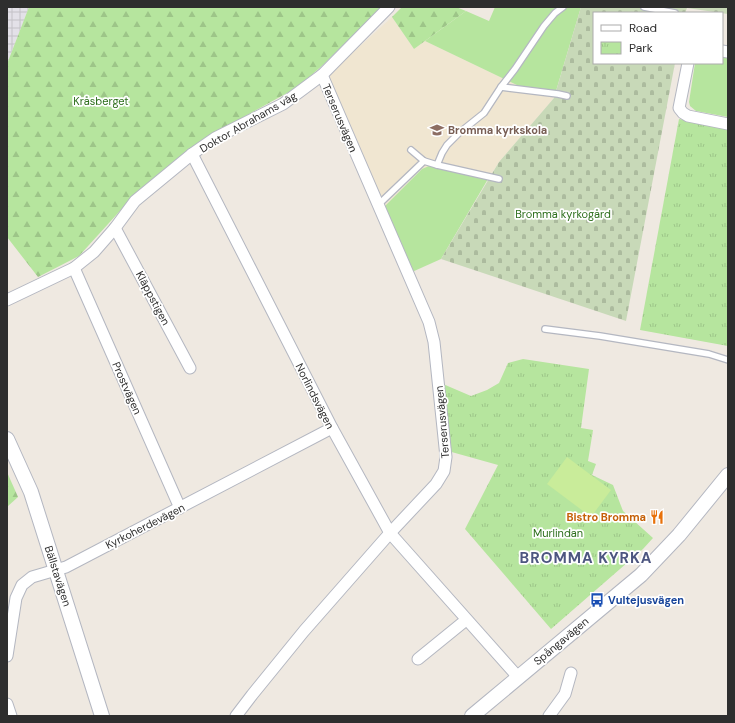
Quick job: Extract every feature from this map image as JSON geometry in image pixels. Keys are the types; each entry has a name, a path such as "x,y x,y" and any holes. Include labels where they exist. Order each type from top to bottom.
{"street":[{"name":"Doktor Abrahams väg","path":"7,300 74,268 94,252 136,201 192,154 215,138 283,104 322,75 389,7"},
{"path":"688,64 679,108 688,116 728,124"},
{"name":"Terserusvägen","path":"236,716 252,694 304,631 436,484 444,470 446,457 434,342 429,322 322,75"},
{"name":"Norlindsvägen","path":"192,154 332,428 390,534 518,677"},
{"name":"Kläppstigen","path":"115,228 190,368"},
{"name":"Prostvägen","path":"74,268 180,508"},
{"name":"Kyrkoherdevägen","path":"7,656 16,598 22,585 32,577 66,567 332,428"},
{"name":"Bällstavägen","path":"7,439 31,492 102,716"},
{"name":"Spångavägen","path":"472,716 641,575 679,535 728,475"},
{"path":"418,659 466,620"},
{"path":"549,716 565,694 571,673"},
{"path":"7,704 11,716"}],"lane":[{"path":"437,165 447,145 459,133 484,113 544,26 555,13 563,7"},
{"path":"644,7 670,12"},
{"path":"501,87 567,96"},
{"path":"411,150 424,161 499,179"},
{"path":"378,205 424,161"},
{"path":"545,329 600,336 709,354 728,360"}],"shaded area":[{"path":"7,7 29,7 7,64"},
{"name":"Bromma kyrkskola","path":"392,17 414,49 425,41 519,86 556,91 554,98 499,162 488,179 422,169 382,209 325,78"}],"green space":[{"name":"Kråsberget","path":"29,7 382,7 324,64 298,87 213,134 188,150 138,191 79,256 38,277 7,237 7,64"},
{"path":"402,7 456,7 466,11 414,49 392,17"},
{"path":"495,7 563,7 564,10 568,7 581,7 556,91 519,86 425,41 466,11 489,21"},
{"name":"Bromma kyrkogård","path":"581,7 728,7 728,14 723,12 687,8 685,12 593,12 593,64 675,64 626,321 441,259 499,162 554,98"},
{"path":"723,55 728,56 728,117 696,111 690,106 689,102 695,64 723,64"},
{"path":"679,119 728,128 728,346 640,330"},
{"path":"429,166 488,179 441,259 412,272 382,209 422,169"},
{"name":"Murlindan","path":"523,359 589,369 581,428 593,430 588,461 596,464 592,475 613,485 623,511 653,538 643,549 551,629 465,529 498,465 448,451 443,384 471,396 487,390 499,383 508,363"},
{"path":"567,457 611,490 591,517 547,484"},
{"path":"7,472 18,497 7,507"}],"place":[{"name":"Bromma kyrkskola","path":"437,130"},
{"name":"Bistro Bromma","path":"657,517"},
{"name":"Vultejusvägen","path":"597,600"}],"district":[{"name":"BROMMA KYRKA","path":"586,558"}]}
